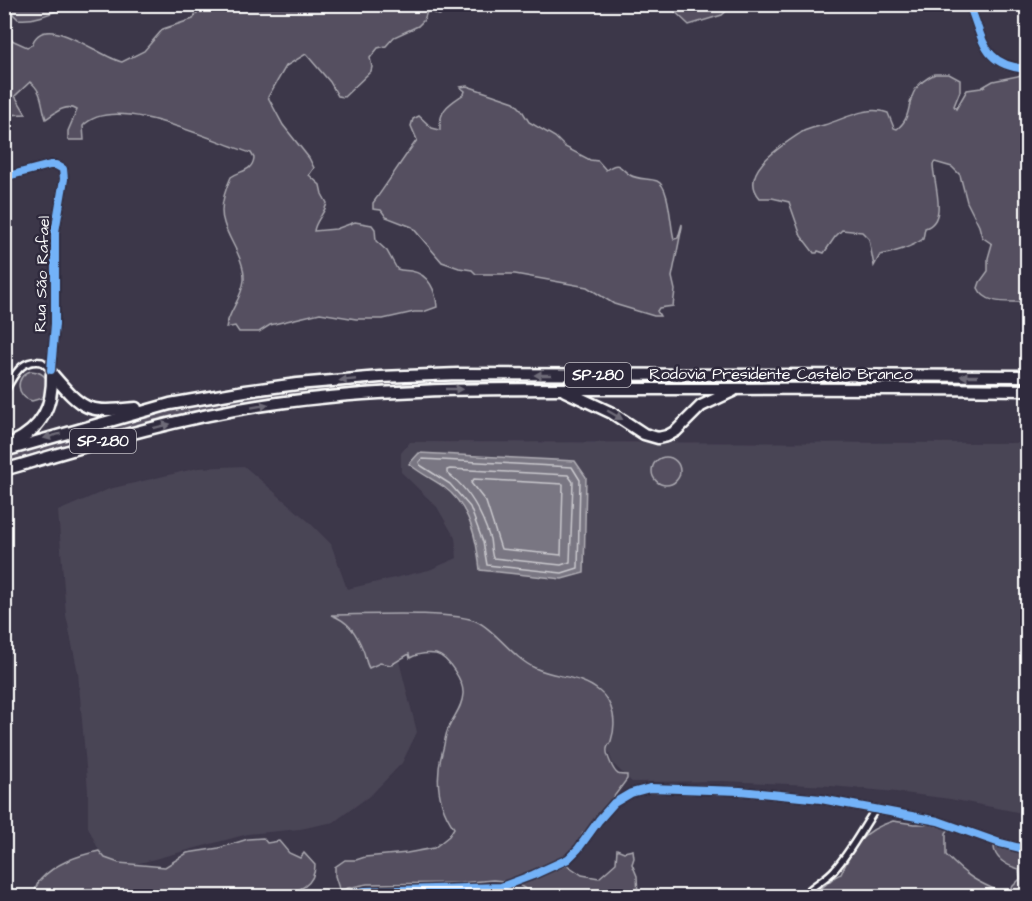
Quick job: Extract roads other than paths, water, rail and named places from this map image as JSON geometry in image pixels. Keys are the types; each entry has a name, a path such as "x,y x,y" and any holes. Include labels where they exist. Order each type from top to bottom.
{"highway":[{"path":"51,372 80,405 94,409 118,410 170,404"},
{"path":"4,449 22,439 40,422 50,404 51,372"},
{"name":"Rodovia Presidente Castelo Branco","path":"4,449 170,404 297,384 380,377 458,374 1028,376"},
{"path":"562,389 612,413 644,434 658,438 675,431 701,406 738,388"},
{"name":"Rodovia Presidente Castelo Branco","path":"4,470 96,443 192,419 270,404 329,396 434,390 738,388 1028,390"}],"street":[{"path":"969,4 979,33 994,60 1006,66 1028,69"},
{"name":"Rua São Rafael","path":"4,177 50,165 63,169 64,179 55,232 55,324 51,372"},
{"path":"4,392 15,372 27,363 42,362 51,372"},
{"path":"344,897 365,891 501,887 567,859 578,849 614,803 631,793 650,788 741,791 821,800 938,821 978,836 1028,849"},
{"path":"803,897 843,860 875,810"},
{"path":"501,887 504,897"}],"water":[{"path":"419,453 575,461 586,477 584,573 562,579 480,570 471,524 460,504 444,487 409,464"}]}
